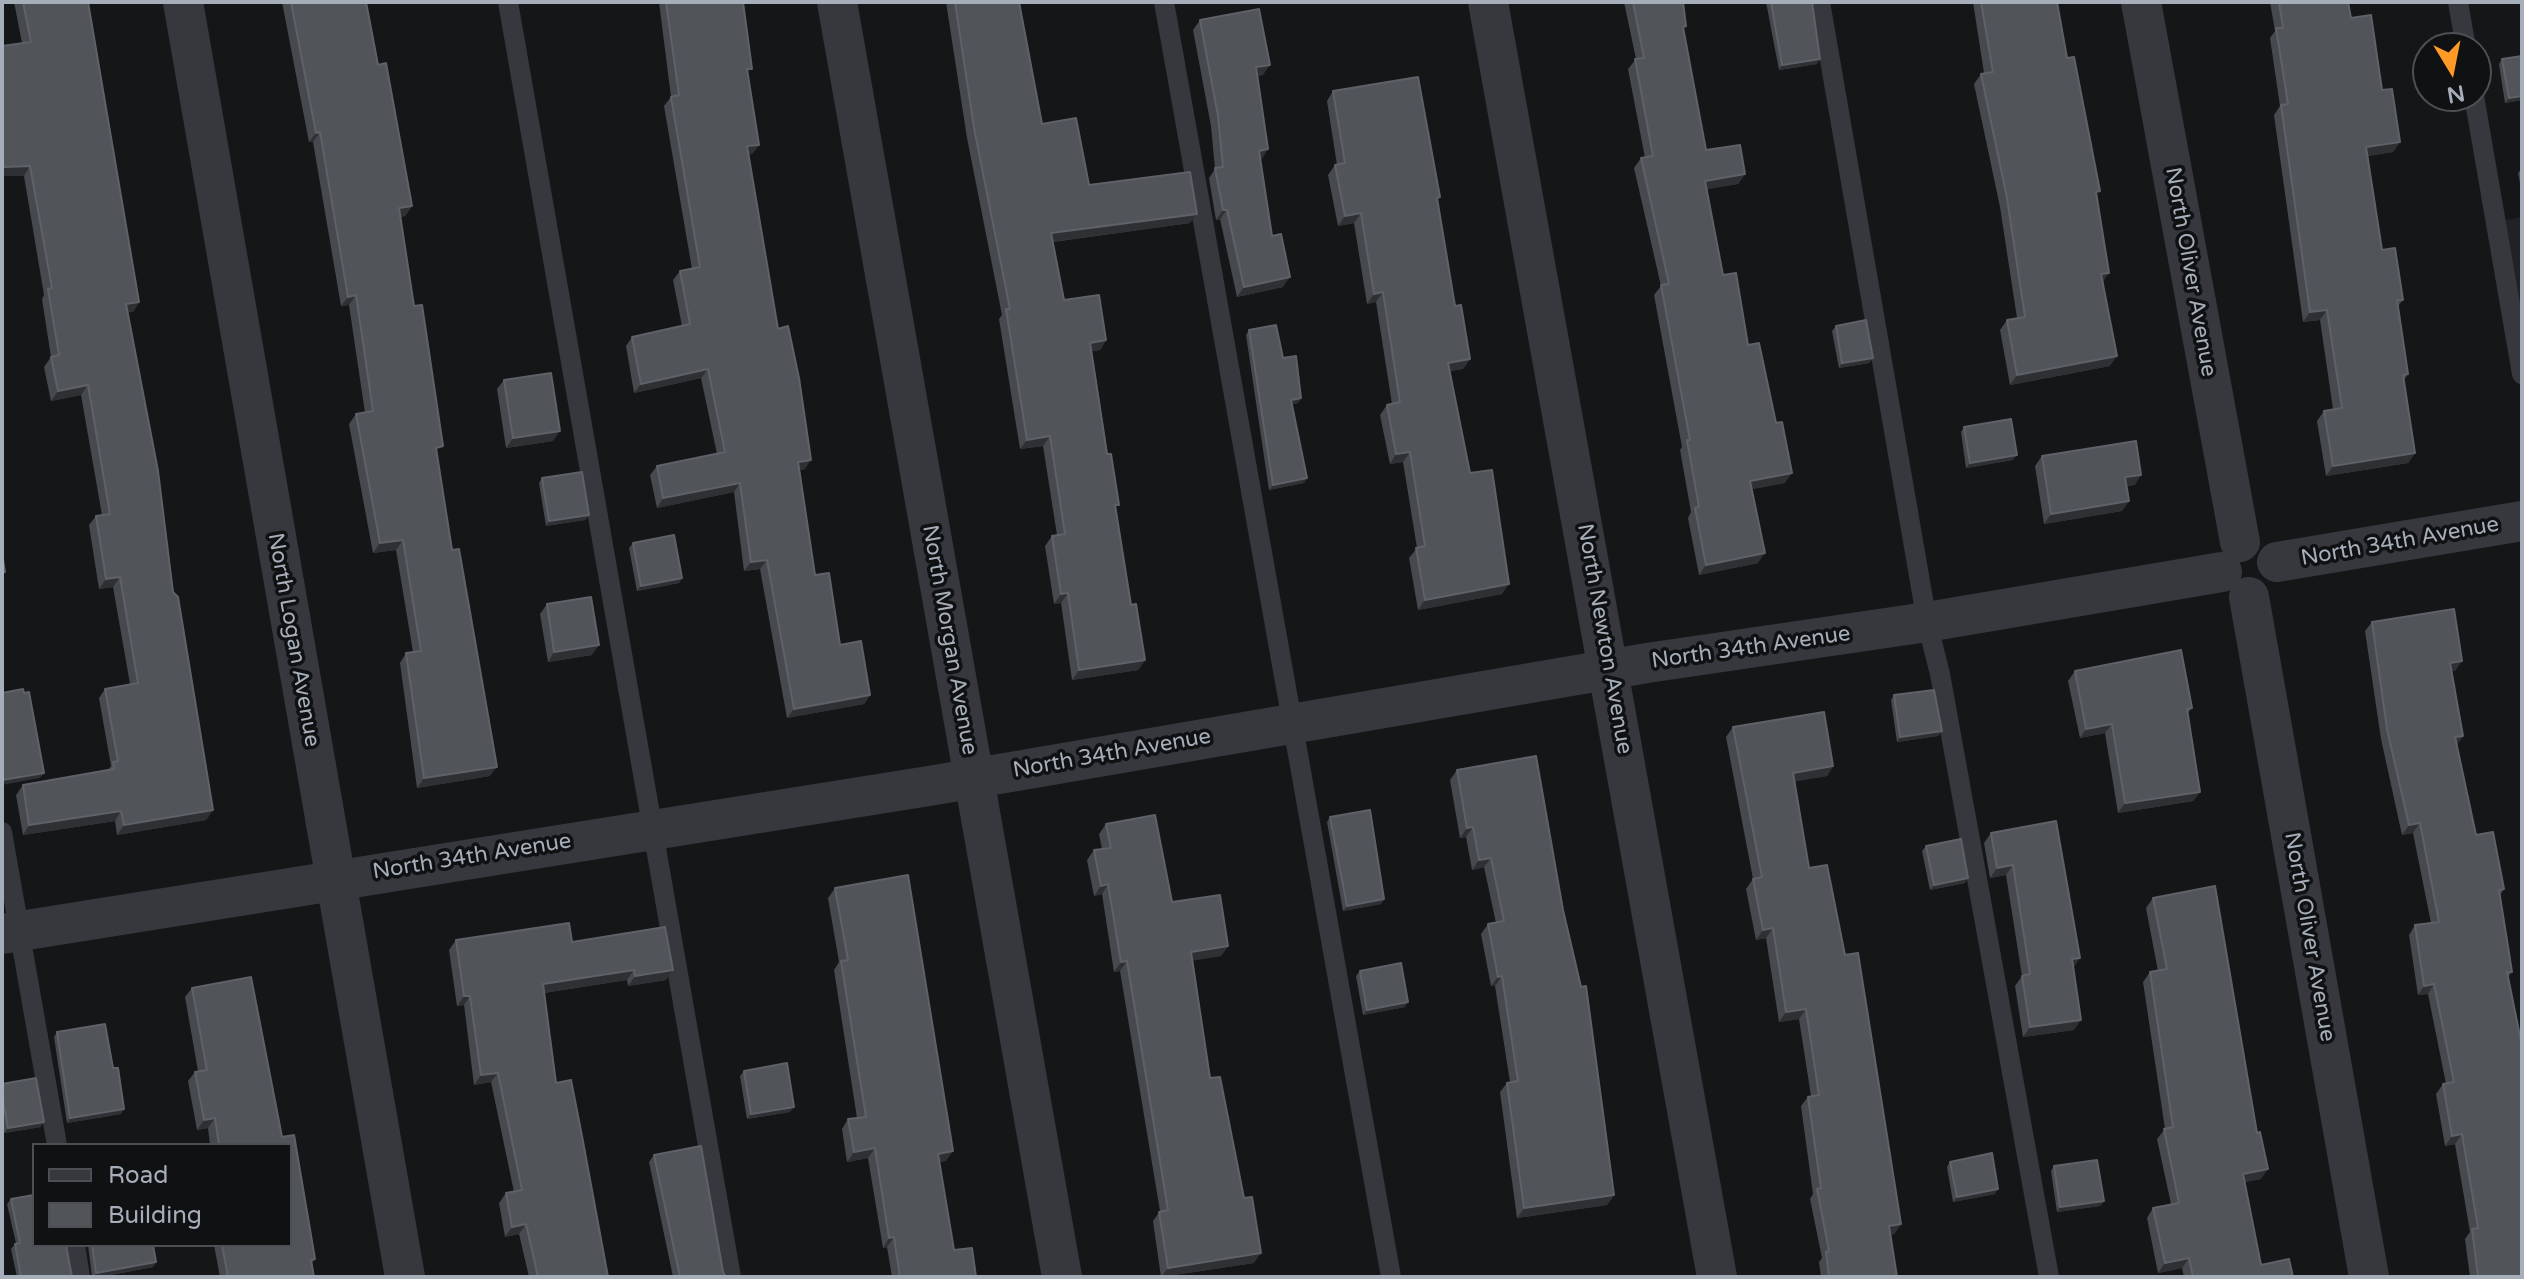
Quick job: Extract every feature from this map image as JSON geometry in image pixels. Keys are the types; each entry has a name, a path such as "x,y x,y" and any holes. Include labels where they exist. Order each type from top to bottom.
{"street":[{"name":"North Logan Avenue","path":"183,2 405,1277"},
{"name":"North Morgan Avenue","path":"837,2 1062,1277"},
{"name":"North Newton Avenue","path":"1488,2 1717,1277"},
{"name":"North Oliver Avenue","path":"2141,2 2237,570 2369,1277"},
{"name":"North 34th Avenue","path":"11,933 2237,570 2259,542 2277,562 2522,521"}],"lane":[{"path":"508,2 731,1277"},
{"path":"1164,2 1391,1277"},
{"path":"1820,2 1927,622 1940,674 2049,1277"},
{"path":"2458,2 2463,32"},
{"path":"2477,112 2522,374"},
{"path":"2,832 11,933 57,1143"},
{"path":"75,1247 80,1277"}],"shaded area":[{"path":"2522,217 2522,340 2502,221"}],"building":[{"path":"23,2 88,2 139,302 126,304 158,471 173,592 178,597 213,810 124,825 121,811 29,825 23,785 114,769 113,762 118,761 105,689 138,683 120,577 106,579 96,516 110,514 88,385 58,391 51,357 59,355 48,289 52,288 30,166 4,167 2,158 2,46 31,42"},
{"path":"291,2 366,2 378,65 386,63 412,206 399,208 414,306 422,305 443,446 436,448 452,550 459,549 497,767 424,778 406,653 421,651 403,540 380,543 356,414 373,411 356,295 348,297 320,132 316,133"},
{"path":"666,2 743,2 752,69 747,69 759,145 747,146 778,329 788,326 799,378 811,460 798,462 815,575 829,573 840,645 861,641 870,695 794,709 767,560 751,562 740,483 663,498 657,466 725,452 708,369 641,384 632,337 690,324 680,271 700,267 671,97 679,95"},
{"path":"955,2 1019,2 1042,124 1076,118 1089,185 1190,172 1197,214 1051,233 1064,300 1099,295 1106,340 1090,343 1107,454 1111,454 1119,505 1115,505 1131,605 1136,604 1145,660 1079,670 1068,593 1061,594 1052,536 1065,534 1050,436 1027,440 1006,309 1010,309 974,128"},
{"path":"1633,2 1683,2 1686,26 1683,27 1706,150 1740,145 1745,174 1705,181 1723,275 1736,273 1748,345 1759,343 1776,423 1782,422 1792,473 1750,481 1765,553 1706,565 1695,508 1699,507 1687,440 1690,440 1661,285 1669,284 1641,158 1653,156 1635,59 1644,58"},
{"path":"1771,2 1812,2 1820,59 1782,65"},
{"path":"1981,2 2057,2 2067,58 2074,57 2100,191 2096,192 2109,273 2101,274 2117,356 2017,375 2007,320 2025,317 2007,198 1981,74 1993,72"},
{"path":"2279,2 2348,2 2351,18 2371,15 2382,90 2392,89 2400,142 2366,147 2382,250 2395,248 2403,300 2397,300 2408,374 2403,375 2415,453 2333,466 2324,411 2342,408 2327,310 2310,312 2281,105 2288,104 2276,28 2283,28"},
{"path":"1259,9 1270,65 1256,67 1268,149 1259,151 1272,236 1281,234 1290,277 1244,287 1215,168 1223,167 1218,116 1200,20"},
{"path":"2522,56 2522,96 2509,98 2502,59"},
{"path":"1418,77 1440,197 1437,198 1455,306 1461,305 1470,359 1448,363 1470,473 1492,470 1509,584 1425,600 1416,548 1425,546 1410,452 1396,454 1387,405 1400,402 1383,292 1374,294 1361,213 1345,216 1335,165 1345,163 1333,91"},
{"path":"1866,320 1873,358 1842,363 1836,326"},
{"path":"1276,325 1283,358 1296,356 1301,398 1291,400 1307,478 1273,485 1249,330"},
{"path":"551,373 560,431 513,438 504,380"},
{"path":"2011,419 2017,455 1970,463 1964,427"},
{"path":"2136,441 2141,475 2125,477 2129,501 2051,514 2042,456"},
{"path":"582,472 589,515 549,521 542,478"},
{"path":"674,535 682,578 641,586 633,543"},
{"path":"591,597 599,645 554,652 547,604"},
{"path":"2454,609 2462,661 2450,663 2463,736 2455,737 2476,835 2493,832 2504,889 2499,890 2512,972 2507,972 2522,1046 2522,1277 2478,1277 2472,1229 2478,1228 2462,1134 2452,1136 2443,1084 2454,1082 2434,984 2424,986 2415,925 2439,922 2420,823 2409,825 2387,729 2372,622"},
{"path":"2181,650 2192,708 2187,709 2200,792 2125,803 2112,724 2086,729 2075,671"},
{"path":"23,689 24,693 29,692 44,773 2,780 2,693"},
{"path":"1934,690 1942,731 1900,737 1894,695"},
{"path":"1824,712 1833,766 1793,773 1809,868 1827,865 1845,955 1858,953 1901,1224 1889,1226 1897,1277 1829,1277 1826,1252 1829,1251 1817,1189 1821,1188 1808,1097 1819,1095 1806,1009 1786,1012 1773,928 1763,930 1753,879 1762,877 1733,727"},
{"path":"1536,756 1563,910 1581,987 1586,986 1614,1195 1524,1208 1507,1083 1518,1081 1502,976 1498,977 1488,924 1504,921 1491,858 1479,860 1473,827 1467,828 1457,770"},
{"path":"1370,810 1384,899 1347,906 1330,817"},
{"path":"1155,815 1172,902 1220,895 1228,946 1191,952 1210,1078 1220,1077 1244,1198 1252,1197 1261,1253 1168,1268 1159,1212 1168,1210 1127,961 1121,962 1108,884 1101,886 1094,850 1111,848 1106,824"},
{"path":"2056,821 2080,958 2072,959 2081,1020 2030,1027 2022,976 2030,974 2013,865 1997,868 1991,833"},
{"path":"1961,839 1968,878 1934,885 1926,846"},
{"path":"908,875 953,1151 938,1154 954,1250 972,1248 976,1277 900,1277 894,1237 889,1238 875,1148 854,1152 848,1119 866,1117 841,961 848,960 835,888"},
{"path":"2215,886 2257,1133 2260,1132 2268,1169 2243,1174 2261,1265 2289,1259 2293,1277 2193,1277 2189,1258 2165,1263 2153,1208 2179,1203 2164,1129 2173,1127 2150,972 2167,969 2153,898"},
{"path":"569,923 572,942 665,927 673,970 635,976 634,970 543,984 556,1083 571,1080 608,1277 538,1277 526,1224 512,1227 506,1193 522,1190 498,1073 481,1075 470,996 464,996 456,940"},
{"path":"1401,963 1408,1002 1367,1010 1360,971"},
{"path":"251,977 282,1137 294,1135 315,1259 311,1260 314,1277 228,1277 222,1247 292,1247 292,1143 219,1143 215,1118 204,1120 195,1072 207,1070 192,988"},
{"path":"105,1024 113,1068 118,1068 124,1109 70,1118 57,1032"},
{"path":"787,1063 794,1107 751,1114 744,1071"},
{"path":"36,1078 44,1122 8,1128 2,1084"},
{"path":"701,1146 726,1277 680,1277 654,1155"},
{"path":"1992,1153 1998,1189 1957,1197 1950,1162"},
{"path":"2097,1160 2104,1201 2060,1207 2054,1166"},
{"path":"32,1195 32,1247 66,1247 72,1277 21,1277 15,1244 20,1243 11,1199"},
{"path":"92,1247 153,1247 156,1262 96,1273"}]}
